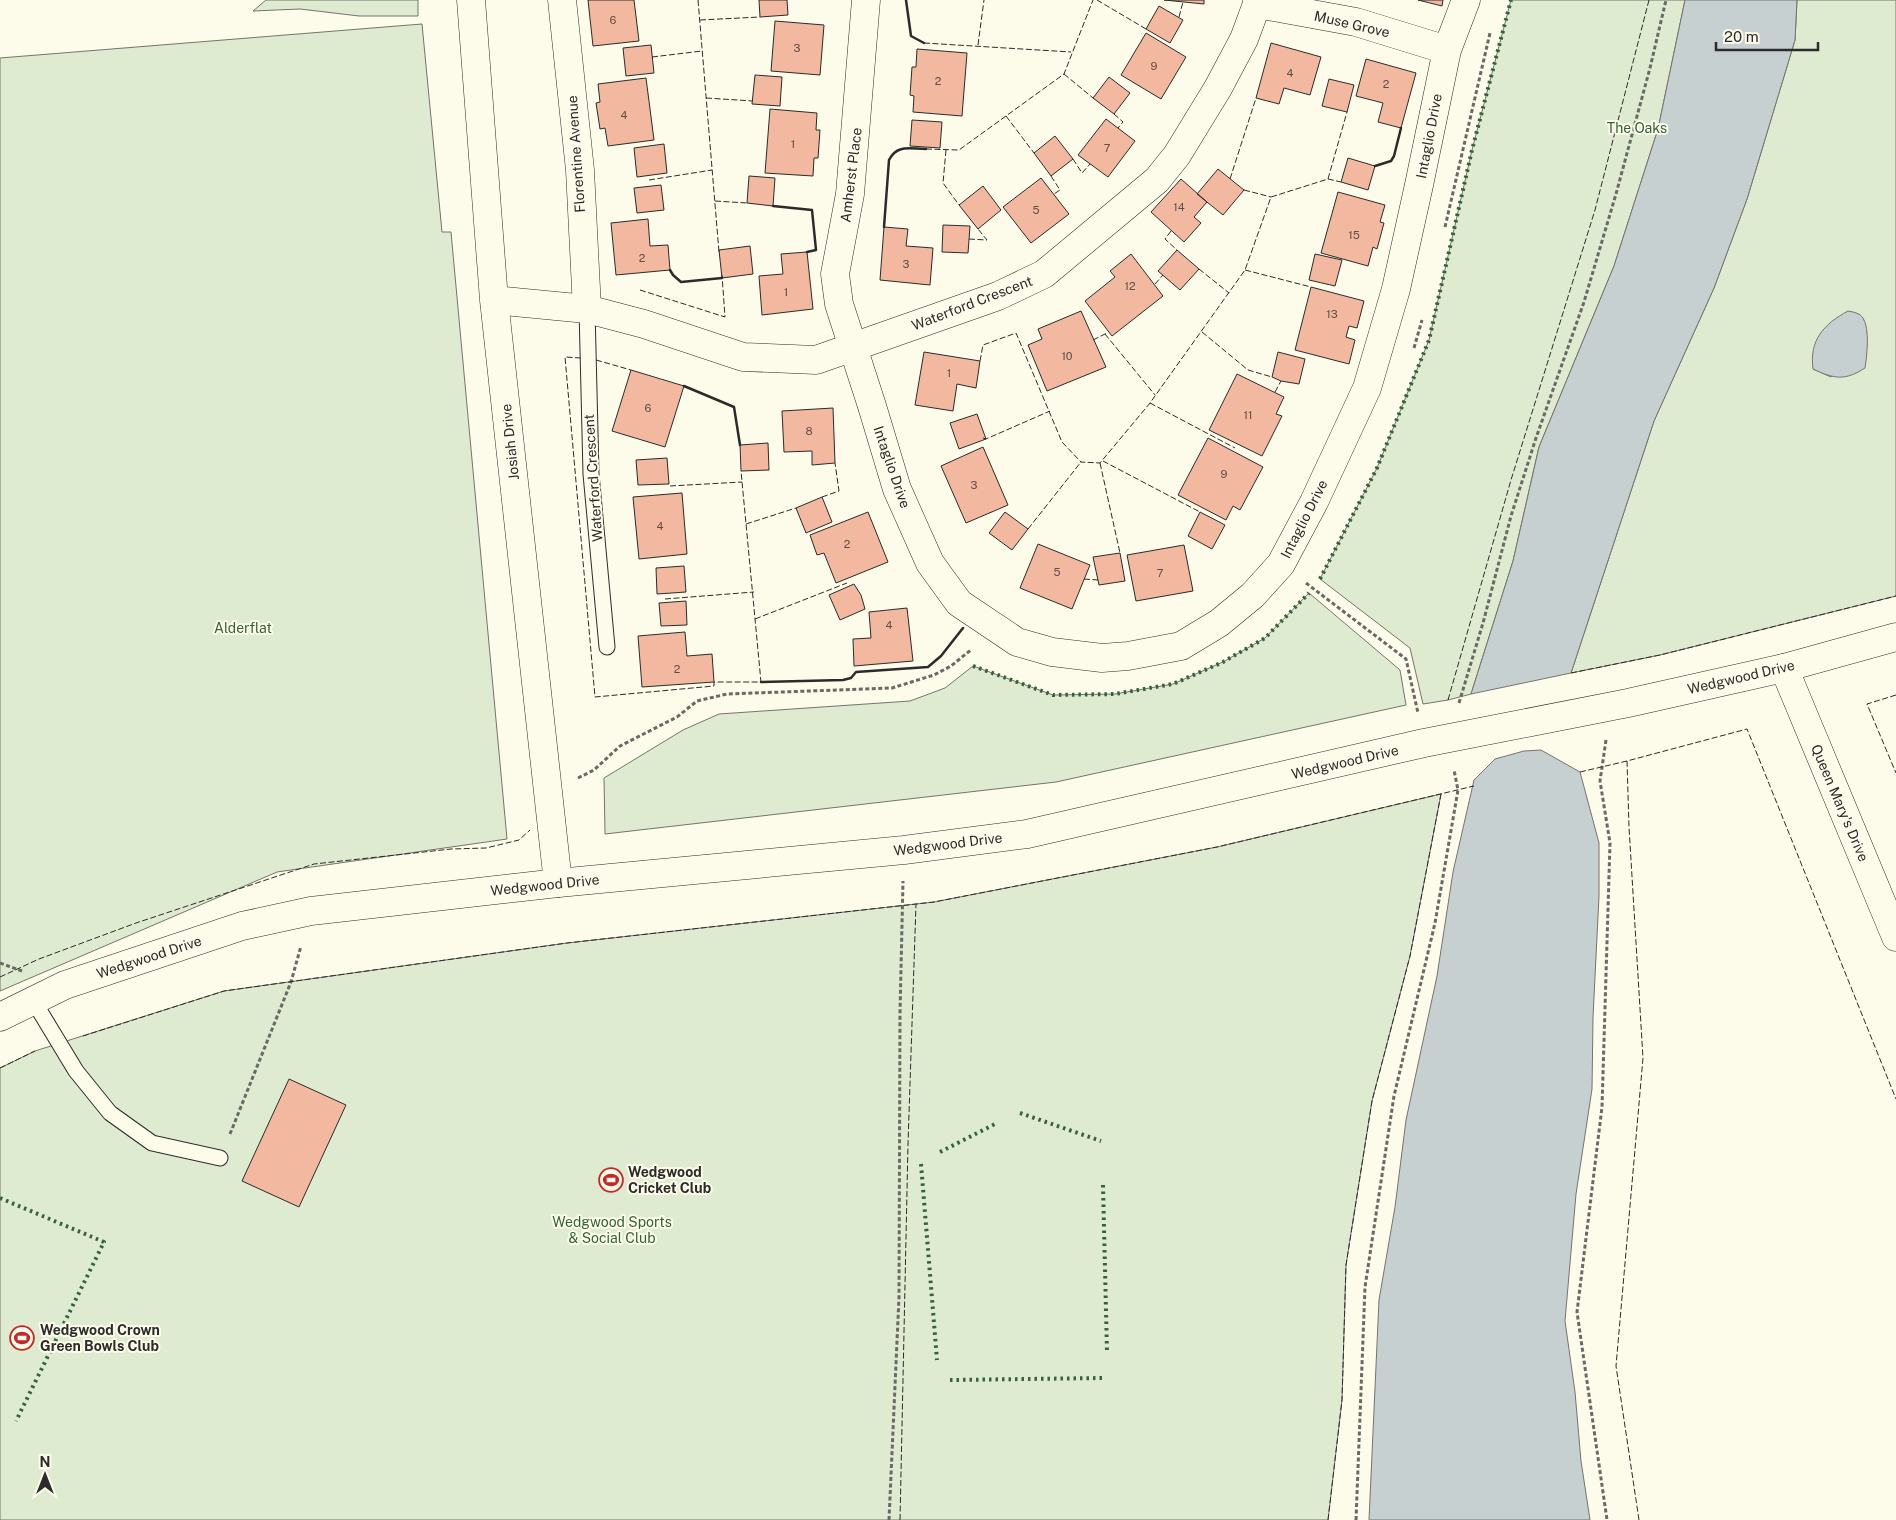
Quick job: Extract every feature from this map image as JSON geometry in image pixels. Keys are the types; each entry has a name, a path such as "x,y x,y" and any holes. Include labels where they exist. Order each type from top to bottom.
{"street":[{"name":"Josiah Drive","path":"471,0 494,300 558,883"},
{"name":"Florentine Avenue","path":"562,0 580,170 588,309"},
{"name":"Amherst Place","path":"852,348 838,304 836,274 850,194 866,0"},
{"name":"Intaglio Drive","path":"852,348 897,489 930,563 959,603 1017,642 1052,652 1102,658 1128,656 1181,646 1219,623 1246,601 1281,564 1314,502 1367,388 1396,289 1446,50 1466,0"},
{"name":"Waterford Crescent","path":"494,300 588,309 644,324 744,357 816,360 989,299 1035,280 1157,180 1178,155 1235,58 1257,2"},
{"name":"Muse Grove","path":"1257,2 1356,22 1446,50"},
{"name":"Wedgwood Drive","path":"0,1017 65,985 242,926 312,911 558,883 904,850 1027,834 1437,741 1610,707 1784,668 1896,637"},
{"name":"Queen Mary's Drive","path":"1784,668 1896,937"}],"lane":[{"name":"Waterford Crescent","path":"588,309 591,474 607,647"},
{"path":"33,1000 76,1071 110,1113 152,1143 220,1158"}],"path":[{"path":"1437,741 1483,623 1511,516 1587,293 1643,95 1666,0"},
{"path":"1300,578 1406,659 1458,790 1435,923 1394,1096 1365,1288 1356,1520"},
{"path":"549,793 594,770 620,746 677,716 697,701 727,694 892,688 934,675 951,666 976,645 987,623"},
{"path":"1607,1520 1577,1312 1602,1106 1610,843 1600,781 1610,707"},
{"path":"890,1520 899,1297 900,1013 904,850"},
{"path":"220,1158 291,982 312,911"}],"green space":[{"path":"266,0 418,0 418,16 359,16 300,9 253,11"},
{"name":"The Oaks","path":"1511,0 1685,0 1658,129 1614,266 1539,447 1513,561 1471,694 1423,704 1410,648 1320,579 1377,468 1429,340 1472,150"},
{"path":"1797,0 1896,0 1896,596 1660,655 1571,673 1654,421 1714,288 1747,199 1795,40","holes":["1867,336 1831,377 1813,369"]},
{"name":"Alderflat","path":"422,24 442,232 451,232 507,839 277,872 0,991 0,58"},
{"path":"1309,593 1400,670 1406,705 1056,782 605,834 604,778 683,730 719,714 910,701 945,688 973,666 1053,695 1115,694 1173,684 1223,662 1265,638"},
{"name":"Wedgwood Sports & Social Club","path":"1441,794 1410,956 1372,1101 1346,1265 1342,1400 1328,1520 0,1520 0,1068 35,1051 224,991 567,943 934,902 1217,847"}],"shaded area":[{"path":"1685,0 1797,0 1795,40 1747,199 1714,288 1654,421 1571,673 1471,694 1513,561 1539,447 1614,266 1658,129"},
{"path":"1848,311 1860,315 1867,329 1865,368 1845,377 1833,377 1813,369 1813,350 1820,334 1832,321"},
{"path":"1541,750 1580,772 1599,843 1599,896 1593,1017 1592,1089 1576,1194 1565,1321 1575,1392 1581,1461 1590,1520 1369,1520 1379,1300 1395,1207 1406,1120 1437,976 1453,872 1474,780 1495,759 1524,751"}],"building":[{"path":"588,0 634,0 639,41 593,46"},
{"path":"759,0 787,0 788,15 760,17"},
{"path":"1164,0 1204,0 1204,4"},
{"path":"1418,0 1443,0 1442,6"},
{"path":"1159,6 1183,20 1170,43 1146,29"},
{"path":"775,21 824,25 820,75 771,71"},
{"path":"1146,33 1186,57 1161,99 1121,75"},
{"path":"1271,43 1321,57 1310,95 1284,88 1279,104 1256,98"},
{"path":"651,45 654,73 626,76 623,48"},
{"path":"917,49 967,53 962,116 913,112 914,96 910,95 912,67 916,67"},
{"path":"1366,59 1416,73 1401,128 1378,122 1383,103 1356,96"},
{"path":"755,75 782,77 780,106 752,104"},
{"path":"1109,77 1130,93 1114,114 1093,98"},
{"path":"646,78 654,140 608,146 605,128 600,129 596,103 600,102 598,84"},
{"path":"1329,79 1354,85 1347,112 1322,106"},
{"path":"770,109 817,113 816,130 820,130 818,158 814,158 813,176 765,173"},
{"path":"1106,119 1135,141 1108,177 1078,155"},
{"path":"912,120 942,122 940,148 910,146"},
{"path":"1055,136 1073,159 1051,176 1034,153"},
{"path":"664,144 667,173 637,177 634,148"},
{"path":"1348,158 1375,166 1368,190 1341,182"},
{"path":"1218,169 1244,190 1223,215 1197,194"},
{"path":"749,176 775,178 773,206 747,203"},
{"path":"1041,178 1069,214 1031,243 1003,207"},
{"path":"1181,179 1207,202 1194,217 1201,223 1184,242 1151,212"},
{"path":"661,185 664,210 637,213 634,188"},
{"path":"983,186 1001,210 978,229 959,205"},
{"path":"1338,192 1385,205 1380,222 1384,223 1377,249 1373,247 1368,266 1321,253"},
{"path":"648,219 650,246 668,245 670,270 616,275 611,223"},
{"path":"943,225 970,226 968,253 942,252"},
{"path":"884,227 908,229 906,246 933,248 930,285 880,280"},
{"path":"750,246 753,274 722,278 719,250"},
{"path":"1177,250 1199,269 1180,290 1158,271"},
{"path":"807,252 813,309 762,315 759,276 783,274 781,254"},
{"path":"1131,254 1163,296 1112,336 1085,301 1115,277 1110,271"},
{"path":"1315,254 1342,260 1335,286 1309,280"},
{"path":"1311,287 1364,301 1357,328 1349,326 1346,337 1355,340 1349,364 1295,350"},
{"path":"1081,311 1106,367 1047,391 1028,345 1042,339 1038,329"},
{"path":"924,352 980,361 976,388 957,384 953,411 915,405"},
{"path":"1278,352 1305,359 1299,384 1281,381 1272,377"},
{"path":"631,370 684,386 665,447 612,431"},
{"path":"1237,374 1284,397 1276,414 1282,416 1262,456 1209,430"},
{"path":"833,408 835,463 812,465 812,451 784,452 782,411"},
{"path":"977,414 986,439 959,449 950,423"},
{"path":"1208,438 1263,467 1240,510 1233,506 1226,520 1178,495"},
{"path":"768,443 769,470 741,471 740,445"},
{"path":"983,447 1008,505 966,523 941,466"},
{"path":"667,458 669,484 638,485 636,460"},
{"path":"682,493 687,554 639,559 633,497"},
{"path":"822,497 832,522 806,533 796,508"},
{"path":"868,512 888,562 836,583 824,553 817,555 810,535"},
{"path":"1005,512 1028,529 1012,550 989,533"},
{"path":"1200,512 1225,525 1212,549 1188,536"},
{"path":"1038,544 1090,565 1072,609 1020,588"},
{"path":"1184,545 1193,591 1136,601 1127,555"},
{"path":"1120,553 1125,581 1099,585 1093,557"},
{"path":"684,566 686,592 657,594 656,568"},
{"path":"854,584 861,595 865,609 840,620 829,595"},
{"path":"686,601 687,625 661,626 659,603"},
{"path":"907,608 913,661 854,666 853,639 871,638 869,612"},
{"path":"685,632 687,656 712,654 714,682 642,687 638,636"},
{"path":"289,1079 346,1105 299,1207 242,1181"}],"hedge":[{"path":"1320,579 1377,468 1429,340 1472,150 1511,0"},
{"path":"973,666 1053,695 1115,694 1173,684 1223,662 1265,638 1309,593"},
{"path":"1020,1113 1101,1141"},
{"path":"940,1152 997,1123"},
{"path":"921,1164 937,1360"},
{"path":"1103,1185 1107,1352"},
{"path":"0,1198 104,1242 16,1421"},
{"path":"950,1380 1103,1378"}],"fence":[{"path":"698,0 719,252"},
{"path":"978,45 984,0"},
{"path":"926,149 959,150 1064,74 1093,0"},
{"path":"1097,0 1146,29"},
{"path":"1448,700 1511,480 1595,210 1649,0"},
{"path":"1179,17 1183,2"},
{"path":"700,20 760,17"},
{"path":"924,43 1071,52"},
{"path":"652,57 702,51"},
{"path":"1064,74 1093,98"},
{"path":"706,98 753,101"},
{"path":"1230,179 1256,98"},
{"path":"1328,179 1347,112"},
{"path":"1114,114 1123,122 1118,128"},
{"path":"1006,116 1034,153"},
{"path":"946,150 943,183 959,205"},
{"path":"1073,159 1082,173 1090,164"},
{"path":"649,180 712,170"},
{"path":"1051,176 1060,190 1054,194"},
{"path":"980,361 983,345 1016,333 1062,442 1081,462 1100,463 1150,403 1245,270 1271,197 1328,179 1341,182"},
{"path":"1244,190 1271,197"},
{"path":"715,201 747,203"},
{"path":"969,239 987,240 978,229"},
{"path":"1171,231 1165,239 1177,250"},
{"path":"1199,269 1229,293"},
{"path":"1245,270 1311,287"},
{"path":"640,290 725,317 722,275"},
{"path":"1155,284 1163,275"},
{"path":"1202,332 1248,370 1272,377"},
{"path":"1093,340 1107,333"},
{"path":"1105,334 1155,395"},
{"path":"581,358 565,357 595,697 714,686 714,682 761,682 741,471"},
{"path":"596,360 631,370"},
{"path":"1275,392 1281,381"},
{"path":"1150,403 1235,448"},
{"path":"983,438 986,439 1050,411"},
{"path":"1103,461 1200,512"},
{"path":"1028,529 1081,462"},
{"path":"822,497 839,491 835,463"},
{"path":"1100,463 1120,553"},
{"path":"670,486 742,482"},
{"path":"746,524 796,508"},
{"path":"1084,579 1098,580"},
{"path":"755,619 847,583"},
{"path":"665,599 754,592"},
{"path":"1571,673 1660,655 1896,596"},
{"path":"1896,695 1867,704 1896,773"},
{"path":"1639,1520 1616,1366 1643,1058 1629,827 1627,761 1747,729 1896,1099"},
{"path":"1580,772 1627,761"},
{"path":"83,1036 224,991 567,943 934,902 1217,847 1474,786"},
{"path":"1328,1520 1342,1400 1346,1265 1372,1101 1410,956 1441,794"},
{"path":"0,977 39,959 136,923 314,864 451,849 486,848 519,840 530,830"},
{"path":"900,1520 908,1144 916,904"},
{"path":"0,1068 35,1051"}],"wall":[{"path":"906,0 911,36 924,43"},
{"path":"1375,166 1391,161 1401,128"},
{"path":"884,227 889,160 900,149 926,149"},
{"path":"773,206 812,210 816,250 807,252"},
{"path":"670,270 681,282 722,278"},
{"path":"684,386 734,407 740,445"},
{"path":"761,682 843,680 851,678 856,672 928,667 941,656 963,628"}],"place":[{"name":"Wedgwood Cricket Club","path":"611,1180"},
{"name":"Wedgwood Crown Green Bowls Club","path":"22,1338"}]}
